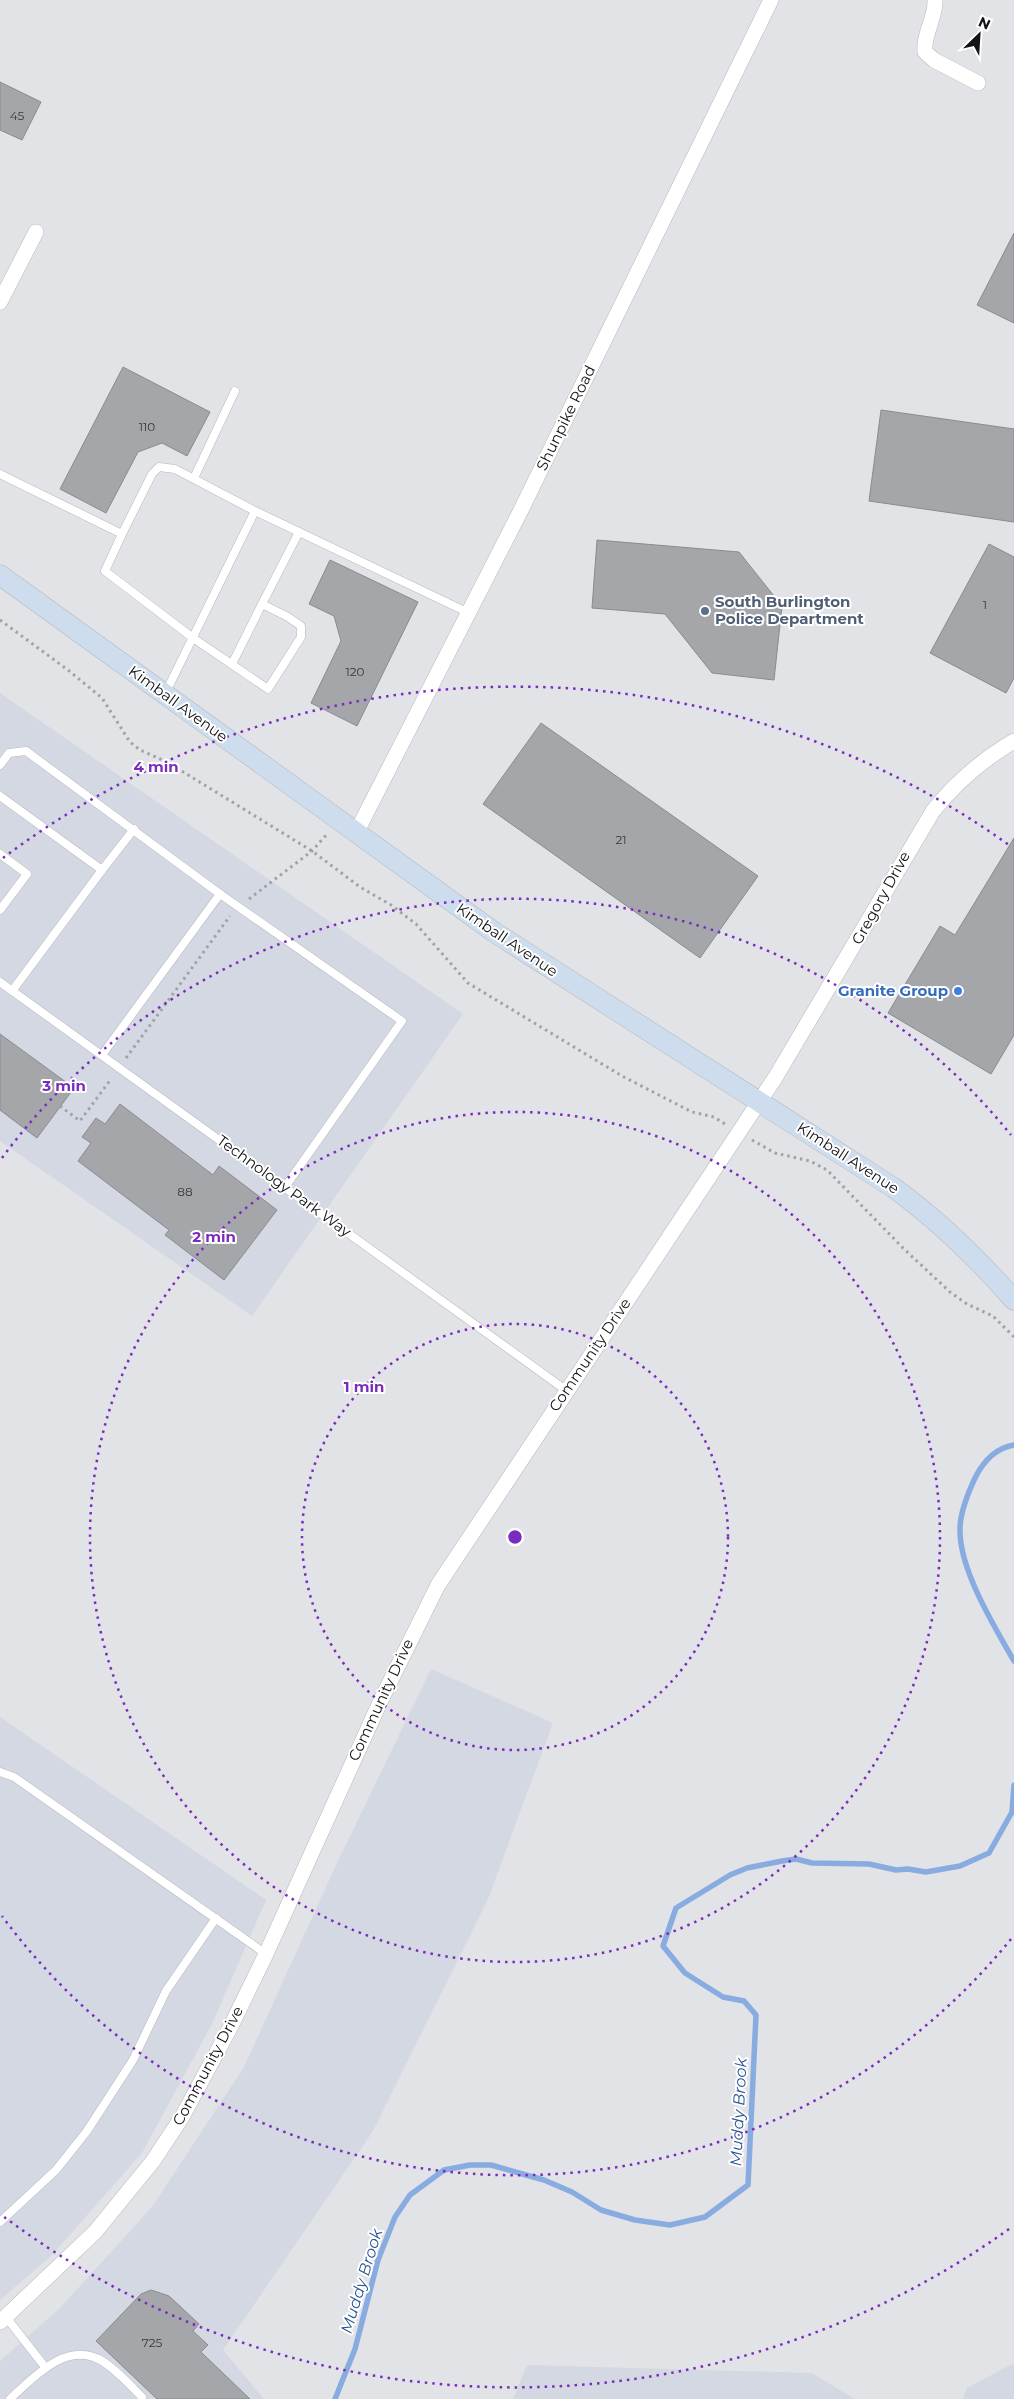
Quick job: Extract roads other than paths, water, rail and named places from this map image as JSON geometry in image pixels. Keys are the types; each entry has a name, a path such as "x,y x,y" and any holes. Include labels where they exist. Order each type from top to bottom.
{"main road":[{"name":"Kimball Avenue","path":"0,575 532,958 760,1101 913,1201 968,1251 1014,1300"}],"street":[{"name":"Shunpike Road","path":"356,833 469,613 772,0"},
{"path":"936,0 934,16 925,42 925,52 934,60 978,83"},
{"path":"0,302 36,232"},
{"name":"Gregory Drive","path":"775,1078 934,811 961,780 992,754 1014,741"},
{"name":"Community Drive","path":"3,2319 95,2232 153,2161 204,2078 266,1954 380,1700 438,1585 775,1078"}],"lane":[{"path":"194,478 235,391"},
{"path":"262,604 301,626 301,637 268,690 105,572 152,474 159,467 175,470 194,478 256,511 469,613"},
{"path":"0,474 122,534"},
{"path":"165,694 256,511"},
{"path":"232,664 299,532"},
{"path":"0,766 9,754 26,752 134,829 220,894 402,1021 285,1187"},
{"path":"0,796 102,870"},
{"path":"12,991 134,829"},
{"path":"0,854 26,874 0,910"},
{"path":"102,1055 220,894"},
{"name":"Technology Park Way","path":"0,982 566,1391"},
{"path":"0,1772 14,1777 266,1954"},
{"path":"0,2222 56,2170 87,2131 133,2060 166,1991 216,1918"},
{"path":"3,2319 45,2367"},
{"path":"10,2399 45,2367 66,2358 90,2356 110,2367 142,2397"}],"waterway":[{"name":"Muddy Brook","path":"1014,1445 1001,1449 986,1461 978,1472 965,1503 960,1529 961,1545 971,1579 1014,1661"},
{"name":"Muddy Brook","path":"335,2399 355,2349 378,2260 395,2217 410,2195 444,2170 470,2165 491,2165 544,2180 572,2192 601,2210 635,2220 670,2225 705,2217 748,2185 756,2015 744,2001 723,1997 685,1973 663,1946 676,1908 730,1875 747,1868 782,1861 796,1859 812,1863 869,1864 896,1870 908,1869 926,1872 960,1866 989,1853 1012,1812 1014,1785"}],"place":[{"name":"South Burlington Police Department","path":"705,611"},
{"name":"Granite Group","path":"958,991"}]}
